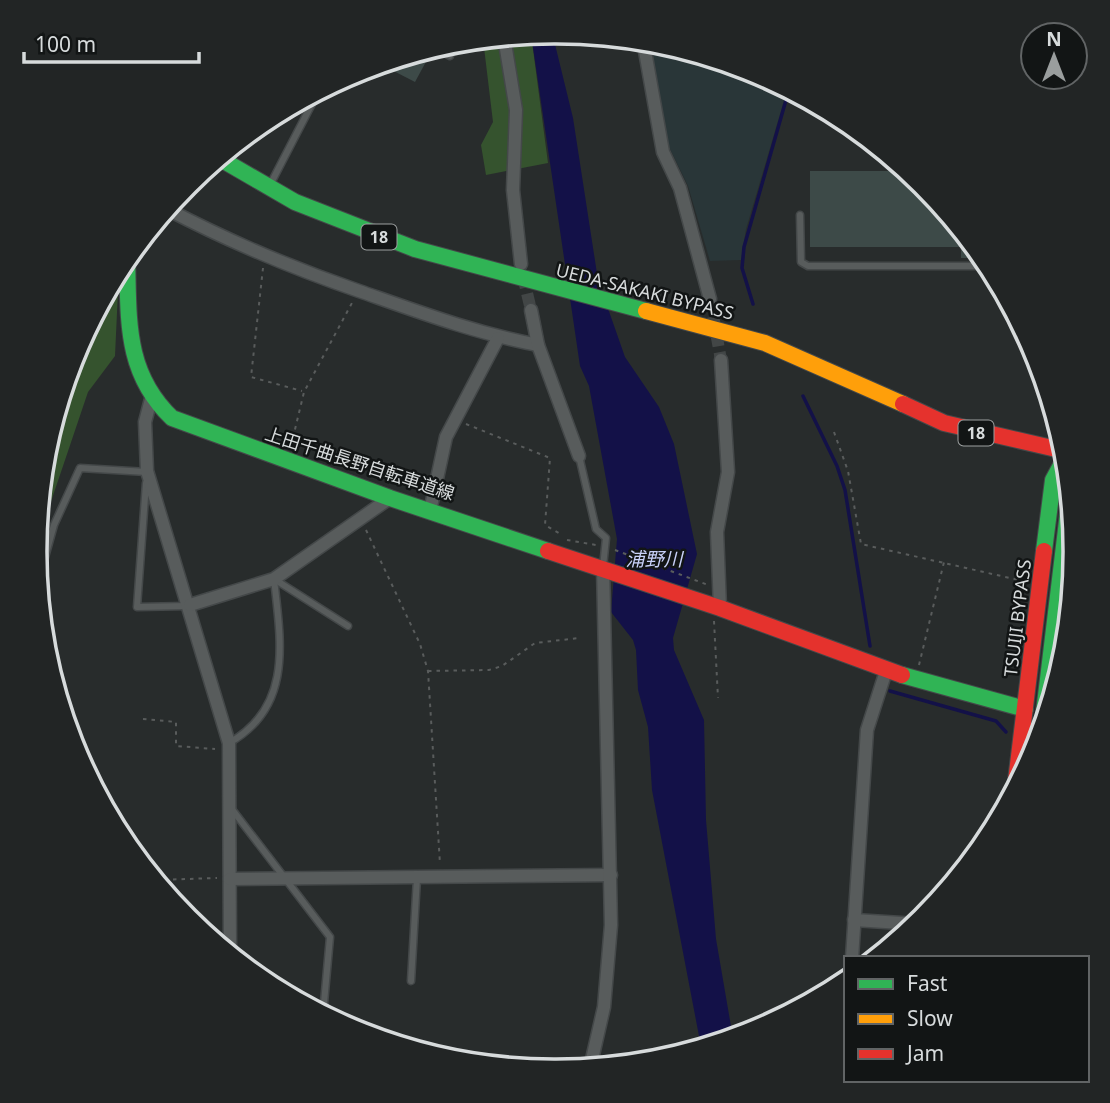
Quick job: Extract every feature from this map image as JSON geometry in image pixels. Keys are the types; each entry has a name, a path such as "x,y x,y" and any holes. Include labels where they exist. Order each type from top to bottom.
{"main road":[{"name":"UEDA-SAKAKI BYPASS","path":"228,163 269,188 342,223 402,245 788,351 944,423 1052,450"},
{"path":"128,277 131,339 142,383 151,399 172,418 390,498 606,568 886,671 1026,709"},
{"name":"TSUIJI BYPASS","path":"1020,755 1053,480 1056,473"},
{"path":"1050,664 1063,555"}],"street":[{"path":"505,47 516,110 513,190 520,264"},
{"path":"645,52 663,152 680,188 710,299"},
{"path":"176,214 264,257 447,324 498,338 538,345"},
{"path":"531,310 538,345 579,456"},
{"path":"430,511 446,437 498,338"},
{"path":"713,606 722,590 717,532 728,472 721,360"},
{"path":"151,399 145,422 147,471 190,605 229,746 230,941"},
{"path":"190,605 274,579 390,498"},
{"path":"592,1058 604,1007 610,959 606,568"},
{"path":"852,956 867,730 886,671"},
{"path":"230,879 611,875"},
{"path":"854,920 901,923"}],"lane":[{"path":"269,188 311,107"},
{"path":"800,215 801,262 808,266 974,265"},
{"path":"579,456 596,529 606,538 606,568"},
{"path":"47,549 54,524 80,468 147,471 137,607 190,605"},
{"path":"274,579 348,626"},
{"path":"229,746 246,733 273,700 279,643 274,579"},
{"path":"229,806 330,937 324,1004"},
{"path":"411,981 417,878"}],"path":[{"path":"264,257 251,377 304,392"},
{"path":"288,461 304,392 358,291"},
{"path":"455,419 550,458 545,525 562,535"},
{"path":"834,432 848,471 861,544 945,561 1040,586"},
{"path":"360,520 405,611 428,671 440,878"},
{"path":"561,540 608,547 706,584"},
{"path":"915,679 945,561"},
{"path":"713,606 718,698"},
{"path":"428,671 489,670 502,666 535,643 579,638"},
{"path":"144,719 176,722 176,746 229,746"},
{"path":"167,879 201,877 230,879"}],"shaded area":[{"path":"651,53 718,71 785,99 746,229 741,260 710,261 688,186 666,141"}],"green space":[{"path":"532,45 548,163 486,175 481,145 493,122 484,49"},
{"path":"118,293 115,356 88,392 49,506 57,452 74,388 86,357"}],"water":[{"name":"浦野川","path":"555,44 573,118 598,280 625,357 659,407 674,444 697,554 673,638 674,650 704,720 706,820 716,939 731,1027 701,1037 652,790 648,727 638,690 636,650 633,640 611,612 617,539 589,386 580,366 533,45"}],"building":[{"path":"427,60 415,82 393,71"},
{"path":"810,171 891,171 937,217 958,242 969,258 961,258 961,247 810,247"}],"waterway":[{"path":"753,304 742,268 744,247 786,99"},
{"path":"803,396 837,466 845,490 870,646"},
{"path":"890,691 996,721 1006,732"}],"tunnel":[{"path":"523,276 531,310"},
{"path":"710,299 721,360"}],"traffic: fast":[{"path":"228,163 295,202 415,249 646,311"},
{"path":"127,278 129,323 137,363 156,400 172,418 390,498 548,551"},
{"path":"1044,551 1053,480 1056,474"},
{"path":"1050,664 1063,555"},
{"path":"902,675 1025,709"}],"traffic: slow":[{"path":"646,311 765,343 903,404"}],"traffic: jam":[{"path":"903,404 944,423 1052,448"},
{"path":"548,551 720,608 902,675"},
{"path":"1019,757 1044,551"}]}
